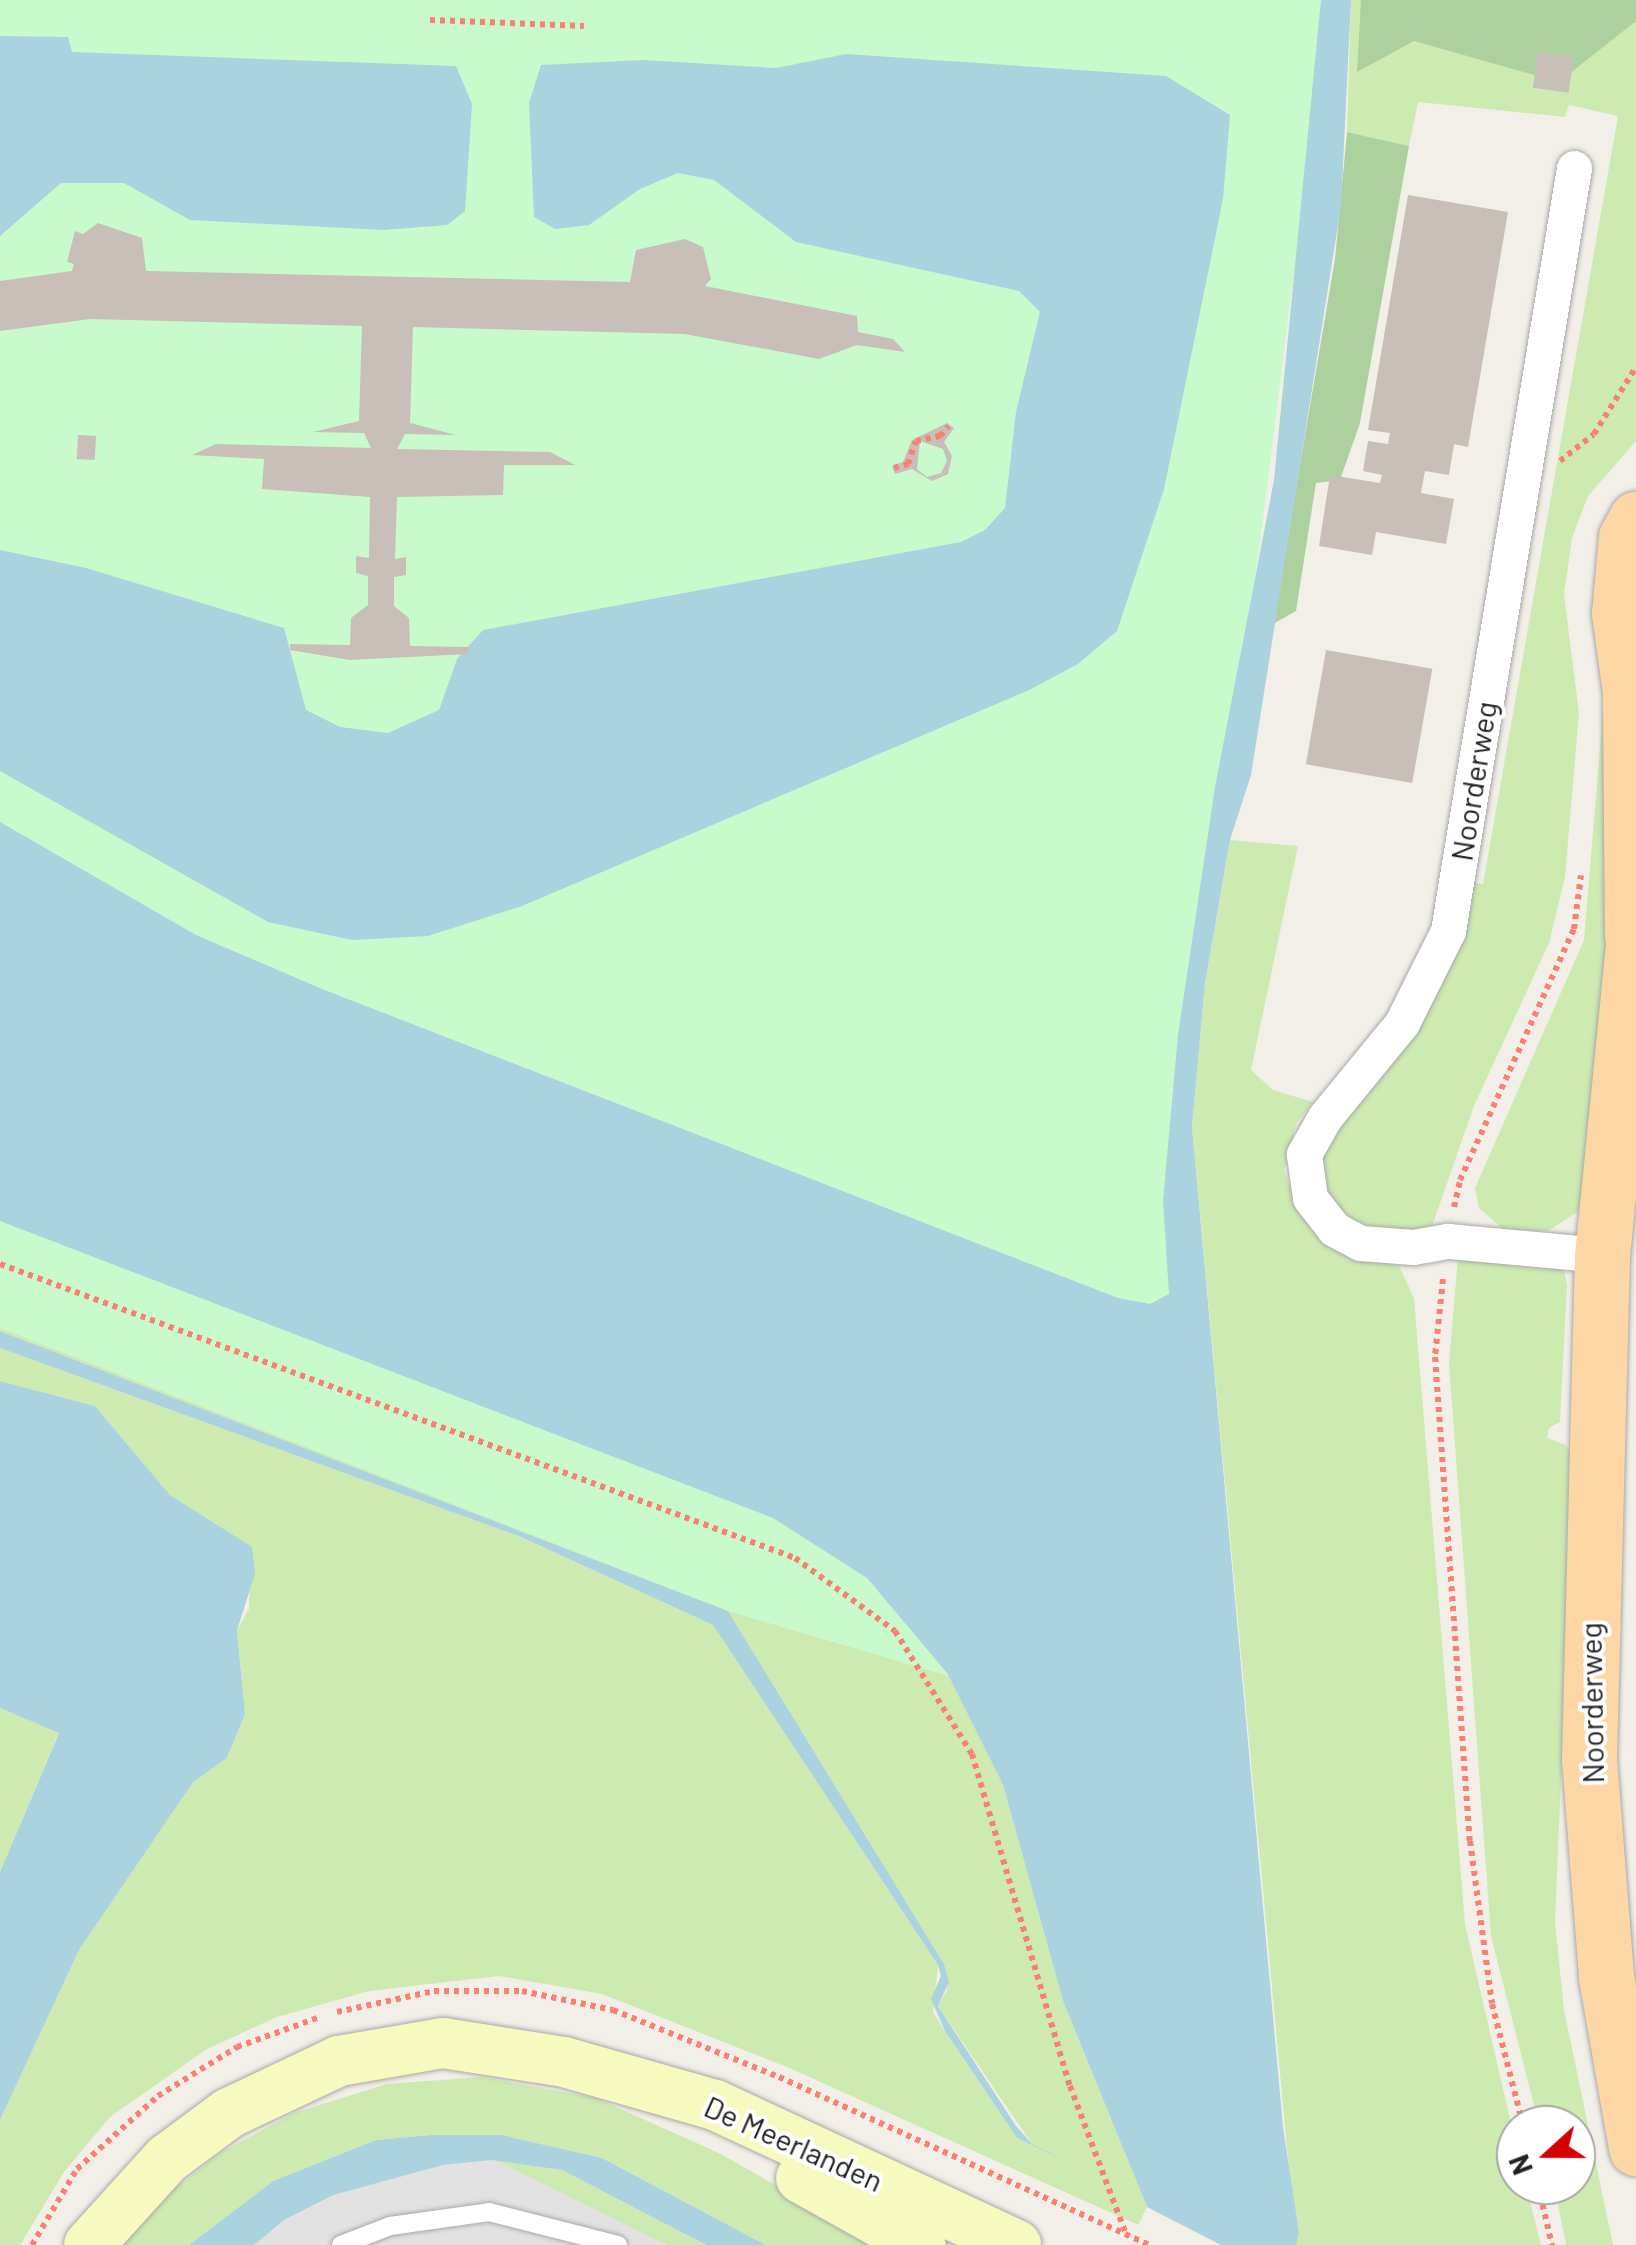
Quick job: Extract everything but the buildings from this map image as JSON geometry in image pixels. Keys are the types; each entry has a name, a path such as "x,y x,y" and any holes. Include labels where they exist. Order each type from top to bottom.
{"main road":[{"name":"Noorderweg","path":"1636,519 1626,537 1619,613 1630,692 1634,925 1602,1255 1589,1760 1606,1977 1636,2148"},
{"name":"De Meerlanden","path":"89,2245 168,2159 230,2113 339,2061 443,2044 564,2062 714,2104 1016,2245"},
{"name":"De Meerlanden","path":"564,2062 698,2121 921,2245"}],"street":[{"name":"Noorderweg","path":"1574,168 1448,931 1402,1024 1326,1117 1304,1154 1310,1198 1334,1228 1360,1243 1414,1247 1448,1240 1602,1255"}],"lane":[{"path":"341,2245 390,2226 488,2212 618,2245"}],"path":[{"path":"430,20 584,26"},
{"path":"1525,472 1574,456 1621,401 1636,368"},
{"path":"894,468 908,464 918,444 940,436 949,426"},
{"path":"1518,2105 1492,2004 1470,1841 1435,1357 1448,1240 1460,1180 1574,929 1582,871"},
{"path":"0,1264 795,1558 895,1630 972,1754 1070,2086 1126,2234 1150,2245"},
{"path":"1543,2205 1552,2245"}],"green space":[{"path":"0,0 1328,0 1258,559 1163,1201 1170,1294 1249,1765 728,1611 0,1328"},
{"path":"1351,0 1636,0 1636,441 1588,496 1572,538 1564,594 1579,713 1565,877 1549,943 1474,1106 1432,1226 1393,1232 1355,1222 1325,1192 1320,1161 1334,1129 1442,986 1467,881 1483,884 1618,116 1569,105 1565,117 1418,102 1409,146 1347,132"},
{"path":"1361,0 1636,0 1636,21 1559,82 1414,41 1357,72"},
{"path":"1347,132 1409,146 1360,423 1340,480 1316,483 1296,611 1273,624 1335,259"},
{"path":"1605,688 1622,829 1585,1207 1548,1231 1503,1229 1479,1208 1475,1188 1584,940"},
{"path":"1230,840 1298,846 1251,1070 1273,1090 1313,1102 1296,1124 1284,1170 1298,1209 1341,1250 1399,1266 1414,1298 1465,1924 1507,2105 1496,2105 1496,2205 1531,2205 1541,2245 1296,2245 1192,1127 1205,983"},
{"path":"0,1221 947,1673 1003,1785 1063,2001 1147,2207 1138,2225 787,2067 602,1994 499,1976 369,1991 277,2017 207,2049 110,2117 64,2172 20,2245 0,2245 0,2120 79,1950 193,1781 227,1758 245,1714 237,1630 249,1609 251,1547 170,1495 95,1406 0,1381 0,1348 521,1537 713,1625 938,1965 933,2012 1017,2138 1032,2144 938,2006 947,1990 944,1964 728,1611 0,1331"},
{"path":"1458,1257 1552,1261 1564,1270 1567,1285 1560,1422 1549,1428 1547,1438 1566,1445 1574,1461 1555,1922 1564,2010 1584,2105 1534,2105 1491,1936 1449,1363"},
{"path":"0,1708 59,1732 0,1872"},
{"path":"481,2077 596,2098 721,2154 880,2245 766,2245 602,2158 502,2135 431,2135 376,2140 273,2181 189,2245 122,2245 158,2202 220,2153 294,2113 387,2084"},
{"path":"491,2160 562,2170 706,2245 254,2245"},
{"path":"1596,2163 1613,2245 1566,2245 1558,2205 1596,2205"}],"shaded area":[{"path":"471,2148 667,2245 247,2245 311,2188"}],"water":[{"path":"1321,0 1351,0 1341,206 1251,775 1230,840 1205,983 1192,1127 1283,2127 1299,2233 1296,2245 1221,2245 1147,2207 1063,2001 1003,1785 947,1673 867,1578 773,1518 0,1221 0,822 196,935 322,989 1118,1298 1150,1304 1169,1294 1163,1201 1178,1035 1215,787 1274,480"},
{"path":"0,36 68,37 72,52 456,66 472,104 465,211 447,225 384,230 190,220 124,183 61,183 0,236"},
{"path":"846,54 1166,76 1230,115 1223,199 1164,489 1117,631 1078,664 1029,690 522,906 428,936 352,940 268,922 0,771 0,550 86,568 284,628 306,710 340,727 388,733 439,710 457,659 483,630 961,542 985,530 1005,508 1016,412 1040,312 1019,291 796,242 714,180 678,173 640,189 589,225 555,229 534,217 529,103 541,65 643,60 776,68"},
{"path":"0,1331 728,1611 944,1964 949,1982 938,2006 1016,2126 1032,2144 1072,2164 1017,2138 945,2031 931,1999 941,1976 938,1965 713,1625 521,1537 0,1348"},
{"path":"0,1381 95,1406 170,1495 252,1547 255,1574 237,1630 245,1714 227,1758 193,1782 79,1950 0,2120 0,1872 59,1733 0,1708"},
{"path":"502,2135 602,2158 766,2245 706,2245 562,2170 491,2160 443,2165 333,2195 284,2220 254,2245 189,2245 273,2181 376,2140"}]}
